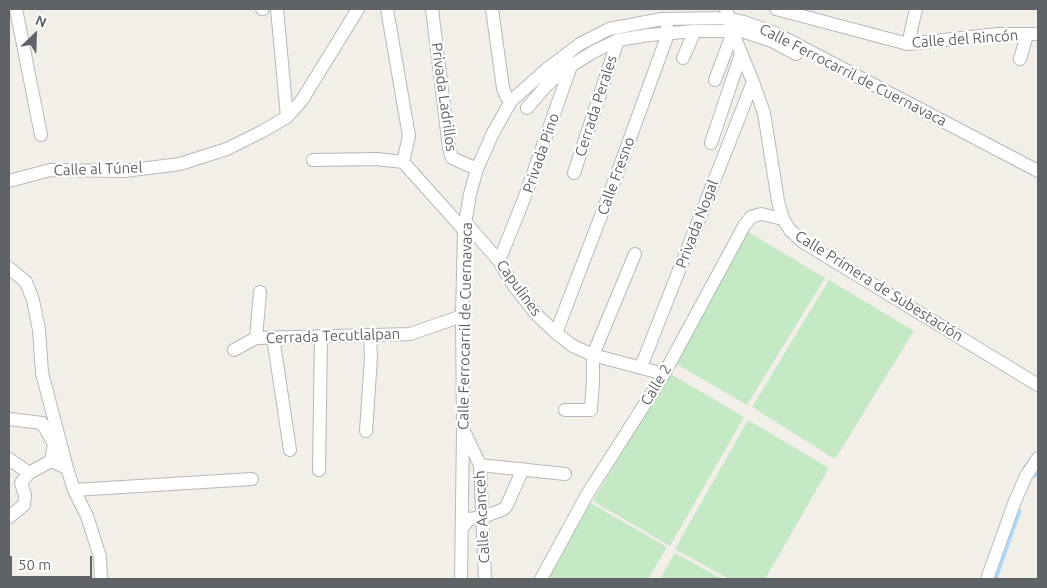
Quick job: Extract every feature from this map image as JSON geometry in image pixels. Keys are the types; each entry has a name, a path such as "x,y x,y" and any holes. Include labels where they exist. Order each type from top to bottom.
{"street":[{"path":"9,11 15,9 41,135"},
{"path":"277,9 286,116"},
{"name":"Calle al Túnel","path":"9,181 50,170 124,171 180,164 227,150 263,132 286,116 302,100 358,9"},
{"path":"313,160 377,159 403,162 409,136 387,9"},
{"name":"Privada Ladrillos","path":"432,9 449,148 452,158 477,169"},
{"path":"492,9 502,88 511,101"},
{"name":"Calle del Rincón","path":"776,9 908,44 998,34 1033,34"},
{"path":"908,44 916,9"},
{"name":"Calle Ferrocarril de Cuernavaca","path":"461,579 462,316 465,226 470,194 477,169 493,133 511,101 548,68 580,44 609,29 662,19 727,13 775,33 1038,170"},
{"name":"Calle Primera de Subestación","path":"727,13 732,31 764,113 778,201 783,219 790,230 803,242 1038,385"},
{"path":"662,19 667,27 668,34"},
{"path":"683,58 695,31"},
{"name":"Calle Ferrocarril de Cuernavaca","path":"527,108 546,86 572,64 618,40 695,31 742,31 772,41 1038,180"},
{"path":"715,80 732,31"},
{"name":"Calle Fresno","path":"556,333 618,174 668,34"},
{"path":"1020,59 1033,34"},
{"name":"Cerrada Perales","path":"574,173 618,40"},
{"name":"Privada Pino","path":"499,261 524,200 580,44"},
{"path":"711,143 741,54"},
{"name":"Privada Nogal","path":"641,367 753,82"},
{"name":"Capulines","path":"403,162 499,261 514,286 536,314 556,333 573,346 593,356 664,374"},
{"name":"Calle 2","path":"541,579 588,493 664,374 744,226 751,218 760,214 783,219"},
{"path":"565,410 591,410 593,356 635,254"},
{"path":"9,268 26,282 33,300 39,330 42,373 67,468 74,490 87,516 100,557 101,579"},
{"path":"256,338 260,292"},
{"name":"Cerrada Tecutlalpan","path":"234,350 256,338 410,334 462,316"},
{"path":"319,470 320,336"},
{"path":"366,431 371,357 370,336"},
{"path":"273,337 290,450"},
{"path":"9,419 42,423 54,444 51,461"},
{"name":"Calle Acanceh","path":"463,429 480,465 485,579"},
{"path":"987,579 1002,533 1026,476 1038,458"},
{"path":"9,459 29,473"},
{"path":"51,461 67,468"},
{"path":"9,518 24,504 25,495 21,483 29,473 51,461"},
{"path":"480,465 565,474"},
{"path":"462,528 469,519 483,518 504,509 523,469"},
{"path":"74,490 252,479"}],"green space":[{"path":"748,232 825,278 747,405 673,362"},
{"path":"829,280 914,331 835,459 752,407"},
{"path":"669,373 744,417 670,546 593,501"},
{"path":"748,420 829,468 765,579 729,579 675,549"},
{"path":"587,501 667,547 648,579 543,579"},
{"path":"675,553 722,579 660,579"}],"waterway":[{"path":"1035,476 1038,472"},
{"path":"996,579 1020,511"}]}
